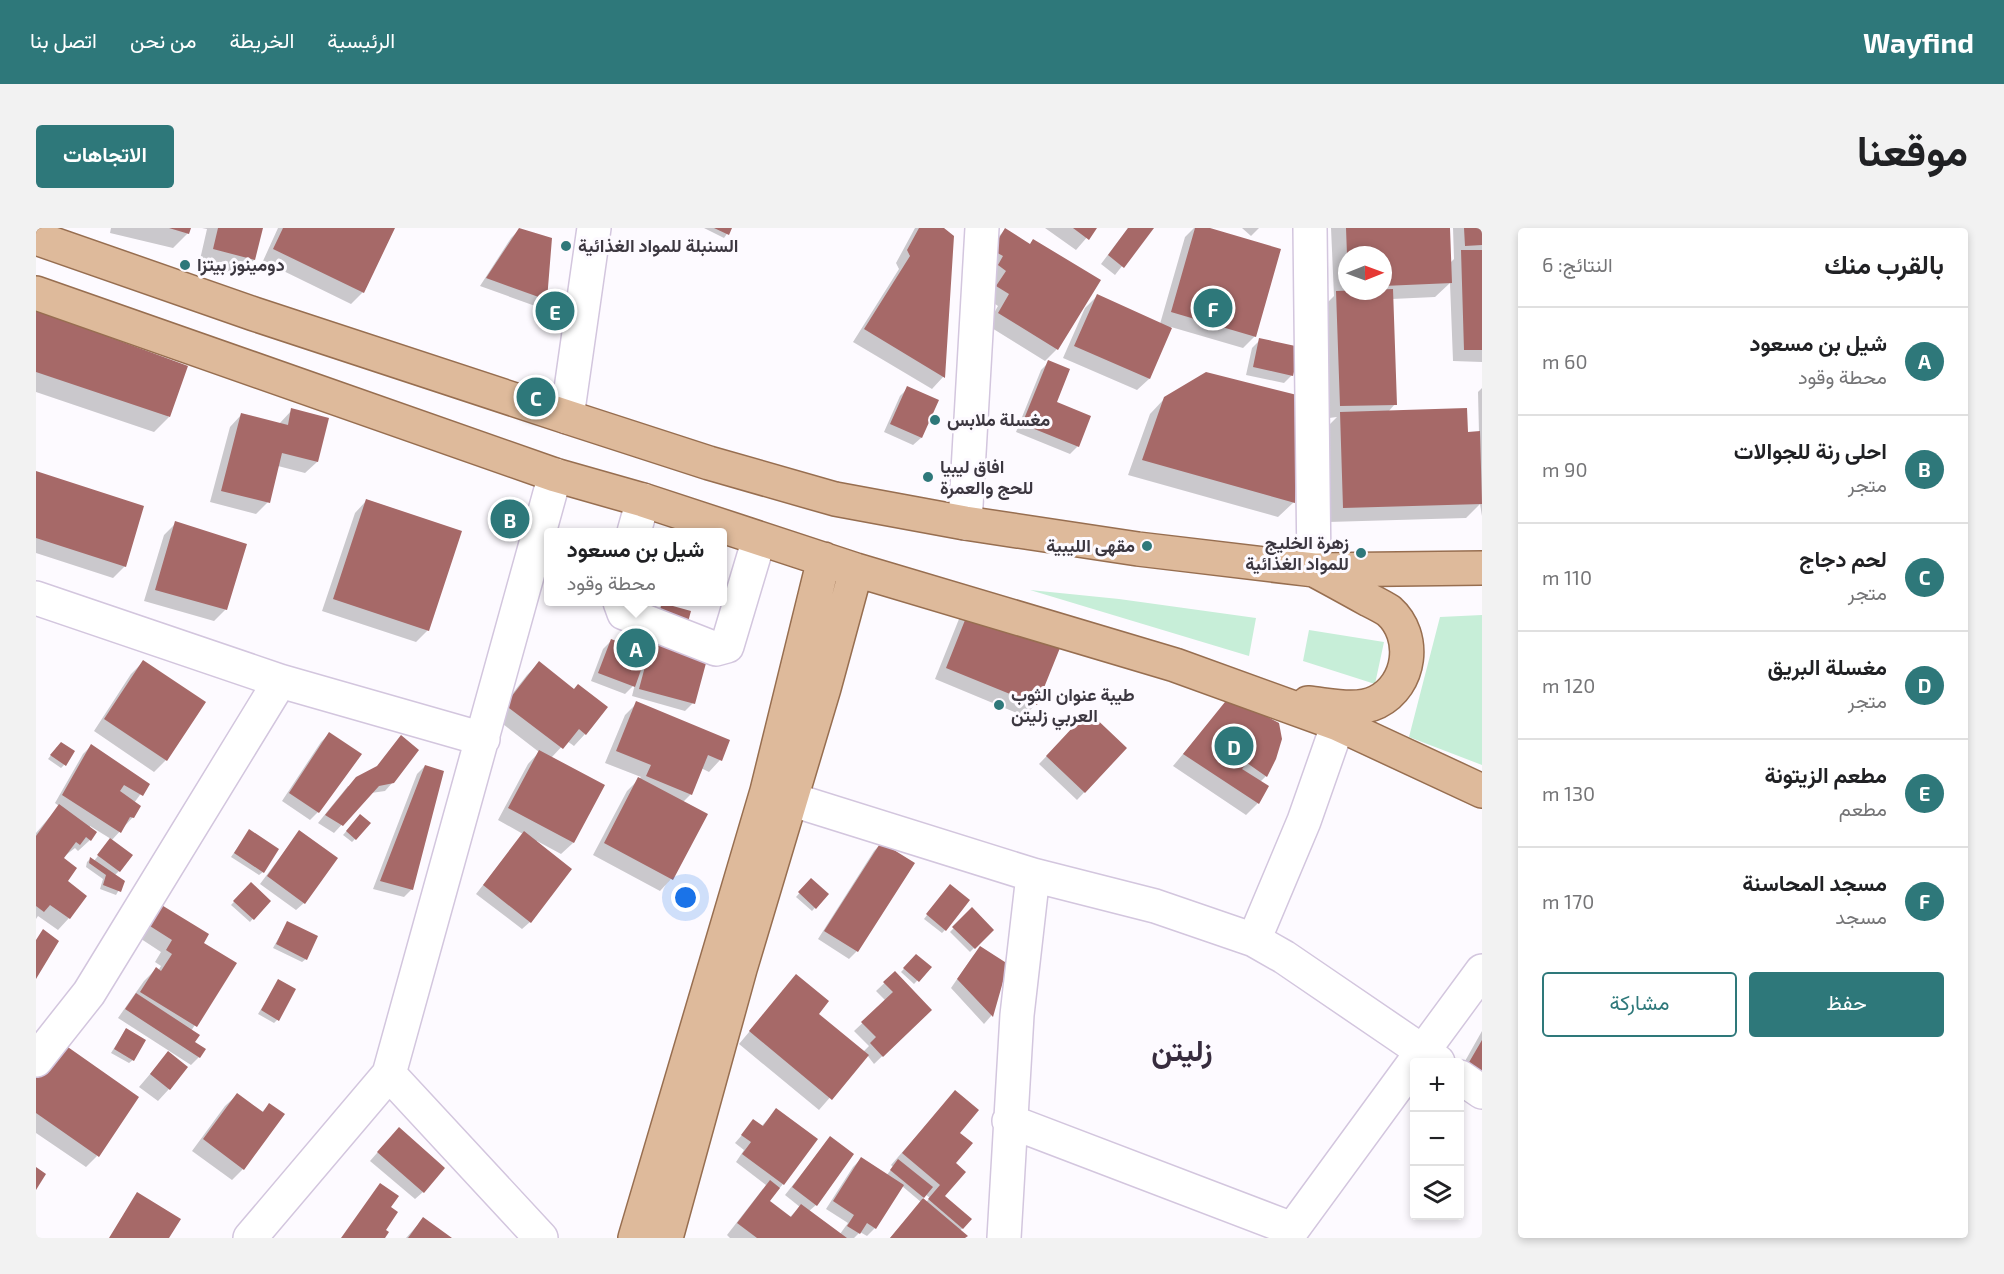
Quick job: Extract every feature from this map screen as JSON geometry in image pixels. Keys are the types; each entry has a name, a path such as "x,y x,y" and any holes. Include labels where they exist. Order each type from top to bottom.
{"main road":[{"path":"36,237 254,314 567,417 835,499 965,523 1138,549 1314,570 1482,568"},
{"path":"36,293 555,475 725,528"},
{"path":"727,529 856,570 1175,665 1338,724 1482,791"},
{"path":"635,1238 767,791 824,559"},
{"path":"666,1238 740,969 824,688 856,570"},
{"path":"1265,698 1360,707 1377,702 1392,691 1402,676 1407,650 1400,625 1388,611 1314,570"}],"street":[{"path":"567,417 594,228"},
{"path":"965,523 982,228"},
{"path":"1310,228 1314,570"},
{"path":"250,1238 389,1074 555,475"},
{"path":"635,528 643,501"},
{"path":"621,606 624,613 721,649 727,646 759,539"},
{"path":"36,598 280,681 483,739"},
{"path":"36,1060 89,993 280,681"},
{"path":"1254,940 1304,821 1338,724"},
{"path":"790,799 1033,875 1155,906 1254,940 1284,957 1420,1058"},
{"path":"1004,1238 1017,1015 1033,875"},
{"path":"1424,1058 1482,970"},
{"path":"389,1074 541,1238"},
{"path":"1010,1121 1289,1234 1410,1077"},
{"path":"1464,1080 1482,1092"}],"green space":[{"path":"1030,590 1119,599 1256,618 1249,656"},
{"path":"1482,615 1482,765 1409,737 1440,617"},
{"path":"1309,630 1384,642 1375,684 1303,661"}],"building":[{"path":"169,228 191,228 189,234"},
{"path":"218,228 263,228 255,260 213,249"},
{"path":"283,228 395,228 364,293 273,249"},
{"path":"519,228 552,238 547,300 486,278"},
{"path":"714,228 732,228 729,235"},
{"path":"919,228 944,228 954,236 945,378 864,329 910,256 907,250"},
{"path":"1005,228 1030,244 1033,239 1101,280 1058,350 998,313 1009,294 996,286 1006,271 998,265 1003,256 992,250"},
{"path":"1073,228 1097,228 1089,240"},
{"path":"1128,228 1154,228 1124,268 1108,255"},
{"path":"1195,228 1210,228 1281,249 1256,337 1171,312"},
{"path":"1346,228 1450,228 1452,283 1392,286 1392,246 1347,246"},
{"path":"1464,228 1482,228 1482,245 1465,246"},
{"path":"1461,250 1482,250 1482,350 1464,350"},
{"path":"1392,289 1397,405 1340,406 1336,291 1338,291 1338,300 1392,300"},
{"path":"1097,294 1172,328 1150,379 1074,346"},
{"path":"36,310 188,366 170,417 36,372"},
{"path":"1259,338 1300,347 1293,376 1253,367"},
{"path":"1048,360 1070,369 1057,402 1091,416 1079,447 1022,424"},
{"path":"1206,372 1297,395 1295,503 1142,460 1164,397"},
{"path":"907,386 939,400 922,438 890,424"},
{"path":"291,408 329,418 318,462 282,453 270,503 221,491 241,413 288,425"},
{"path":"1467,408 1468,432 1480,431 1482,504 1343,508 1340,412"},
{"path":"36,471 144,506 126,567 36,538"},
{"path":"366,499 462,531 429,631 333,599"},
{"path":"175,521 247,544 227,610 155,590"},
{"path":"971,605 1062,643 1037,705 946,668"},
{"path":"661,606 673,606 691,611 682,644 709,652 695,704 639,689"},
{"path":"611,639 647,653 635,687 598,673"},
{"path":"143,660 206,702 167,761 104,719"},
{"path":"539,661 574,689 578,684 608,707 586,735 579,729 563,749 505,705"},
{"path":"1229,697 1279,723 1282,739 1267,777 1247,763 1242,769 1269,786 1259,804 1183,754"},
{"path":"636,701 730,740 722,761 708,755 692,795 646,776 651,765 616,751"},
{"path":"1088,711 1127,748 1085,793 1046,756"},
{"path":"329,732 362,754 319,813 289,793"},
{"path":"401,735 419,750 394,783 379,786 343,826 325,815 356,777 377,766"},
{"path":"61,742 75,751 66,766 50,755"},
{"path":"91,744 150,784 143,796 124,785 120,791 141,806 134,818 130,817 121,833 62,795"},
{"path":"539,750 605,785 574,843 508,808"},
{"path":"425,765 444,771 413,890 380,881"},
{"path":"638,777 708,814 673,880 604,843"},
{"path":"59,804 97,832 91,841 86,837 80,845 76,842 64,858 77,868 68,881 87,896 70,919 50,905 44,912 36,906 36,836"},
{"path":"360,814 371,823 356,840 346,831"},
{"path":"249,829 279,849 264,873 234,853"},
{"path":"299,830 338,858 305,904 267,876"},
{"path":"524,831 572,869 531,923 483,885"},
{"path":"110,838 133,855 120,872 97,855"},
{"path":"881,842 915,863 858,952 824,931"},
{"path":"90,857 125,881 121,892 103,885 106,875 89,863"},
{"path":"811,878 829,894 816,909 798,892"},
{"path":"251,882 271,901 254,920 233,901"},
{"path":"950,884 970,900 946,931 926,914"},
{"path":"155,901 209,934 204,943 237,963 197,1027 140,992 156,967 161,971 172,954 166,950 172,940 142,921"},
{"path":"972,907 994,930 975,949 952,927"},
{"path":"287,921 318,936 307,960 276,944"},
{"path":"43,929 59,941 36,979 36,940"},
{"path":"980,946 1008,964 993,1017 957,979"},
{"path":"916,954 932,967 919,982 903,968"},
{"path":"895,971 932,1010 883,1057 870,1043 876,1037 861,1022 893,992 883,982"},
{"path":"796,974 829,1001 819,1014 869,1055 832,1100 749,1031"},
{"path":"278,979 296,989 279,1021 261,1010"},
{"path":"136,993 200,1035 195,1042 206,1049 200,1058 125,1009"},
{"path":"126,1028 146,1040 134,1061 114,1049"},
{"path":"55,1038 139,1097 99,1157 36,1113 36,1066"},
{"path":"1482,1040 1482,1072 1468,1064"},
{"path":"168,1051 188,1067 170,1090 150,1074"},
{"path":"955,1090 979,1110 960,1133 973,1143 956,1163 966,1172 945,1196 972,1219 963,1229 928,1199 940,1185 902,1153"},
{"path":"237,1093 263,1112 269,1103 285,1114 244,1170 203,1139"},
{"path":"776,1108 818,1139 784,1185 742,1154 751,1142 741,1135 753,1119 763,1126"},
{"path":"399,1127 445,1168 424,1193 377,1152"},
{"path":"830,1136 854,1154 817,1206 792,1187"},
{"path":"861,1157 904,1185 876,1229 867,1223 860,1234 847,1226 854,1215 833,1201"},
{"path":"898,1159 933,1187 924,1198 890,1170"},
{"path":"36,1167 46,1174 36,1190"},
{"path":"770,1180 780,1188 770,1201 791,1217 801,1204 847,1238 757,1238 737,1223"},
{"path":"380,1183 399,1196 391,1207 398,1212 386,1230 389,1232 385,1238 341,1238"},
{"path":"137,1192 181,1219 169,1238 109,1238"},
{"path":"923,1198 968,1236 965,1238 890,1238"},
{"path":"423,1217 452,1238 408,1238"}],"place":[{"name":"السنبلة للمواد الغذائية","path":"566,246"},
{"name":"دومينوز بيتزا","path":"185,265"},
{"name":"مسجد المحاسنة","path":"1213,308"},
{"name":"مطعم الزيتونة","path":"555,311"},
{"name":"لحم دجاج","path":"536,397"},
{"name":"مغسلة ملابس","path":"935,420"},
{"name":"افاق ليبيا للحج والعمرة","path":"928,477"},
{"name":"احلى رنة للجوالات","path":"510,519"},
{"name":"مقهى الليبية","path":"1147,546"},
{"name":"زهرة الخليج للمواد الغذائية","path":"1361,553"},
{"name":"شيل بن مسعود","path":"636,648"},
{"name":"طيبة عنوان الثوب العربي زليتن","path":"999,705"},
{"name":"مغسلة البريق","path":"1234,746"}],"district":[{"name":"زليتن","path":"1182,1051"}]}
